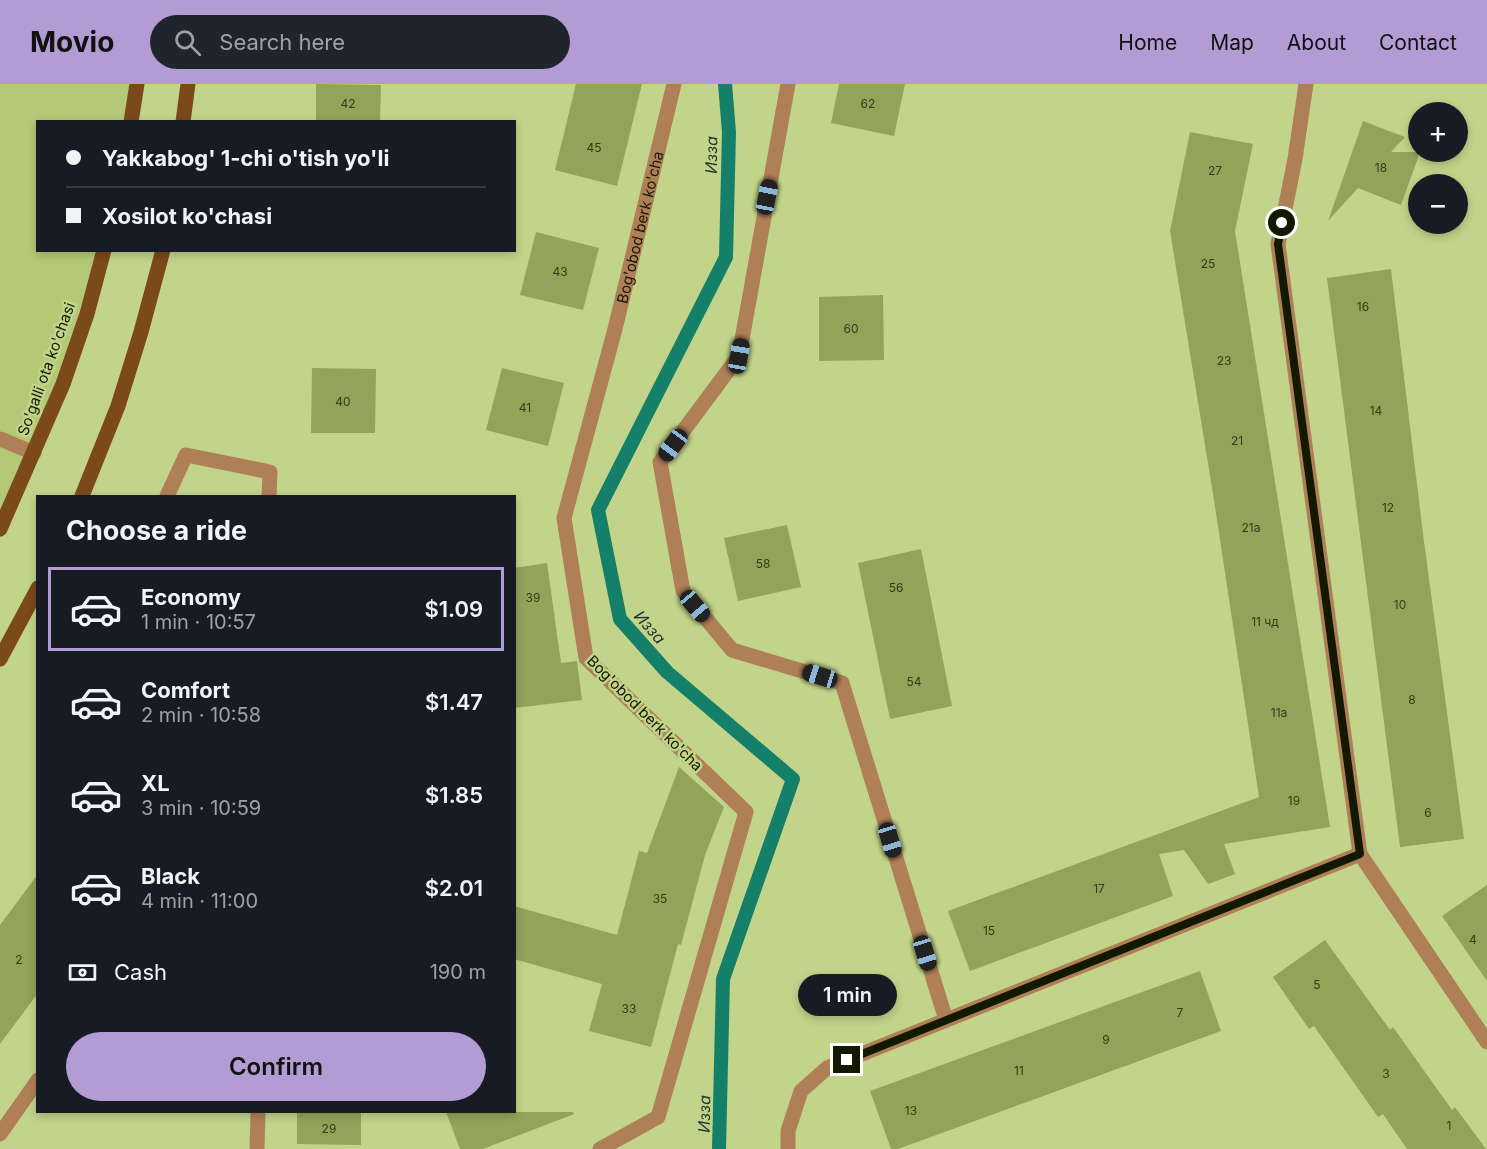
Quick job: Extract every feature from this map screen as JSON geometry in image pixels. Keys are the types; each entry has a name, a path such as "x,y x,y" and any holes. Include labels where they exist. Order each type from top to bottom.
{"main road":[{"path":"131,120 137,84"},
{"path":"183,120 188,84"},
{"name":"So'galli ota ko'chasi","path":"0,529 63,384 103,252"},
{"path":"82,495 118,406 162,252"},
{"path":"0,659 36,592"}],"street":[{"name":"Bog'obod berk ko'cha","path":"600,1149 658,1117 746,812 586,658 564,518 615,329 674,84"},
{"path":"788,84 739,356 660,462 683,591 690,600 732,650 842,683 946,1020"},
{"path":"1306,84 1295,159 1278,244 1360,854 1487,1042"},
{"path":"0,439 34,453"},
{"path":"167,495 186,455 270,472 268,495"},
{"path":"788,1149 788,1131 801,1091 827,1068 1360,854"},
{"path":"0,1134 36,1083"},
{"path":"257,1149 258,1113"}],"shaded area":[{"path":"0,84 137,84 131,120 36,120 36,252 104,252 87,314 0,529"}],"building":[{"path":"316,84 381,85 380,120 316,120"},
{"path":"576,84 642,84 617,186 555,170"},
{"path":"839,84 905,84 894,136 831,123"},
{"path":"1363,121 1405,137 1391,152 1408,152 1408,162 1416,162 1412,174 1408,174 1408,185 1401,205 1358,188 1328,221"},
{"path":"1190,132 1253,144 1235,231 1330,827 1224,844 1235,874 1208,884 1184,850 1159,854 1173,896 970,971 948,911 1259,797 1170,231"},
{"path":"536,232 599,248 583,310 520,295"},
{"path":"1391,269 1423,534 1464,839 1400,847 1327,278"},
{"path":"883,295 884,360 819,361 819,297"},
{"path":"312,368 376,369 375,433 311,433"},
{"path":"502,368 564,383 548,446 486,430"},
{"path":"787,525 801,587 738,601 724,538"},
{"path":"921,549 952,706 890,719 858,563"},
{"path":"547,563 561,663 577,661 582,700 516,708 516,568"},
{"path":"679,767 724,807 705,855 681,945 678,944 651,1047 589,1031 602,984 516,960 516,907 617,935 639,851 647,853"},
{"path":"36,877 36,996 0,1044 0,925"},
{"path":"1487,885 1487,981 1442,916"},
{"path":"1325,940 1390,1030 1393,1027 1452,1110 1455,1107 1486,1149 1407,1149 1383,1114 1378,1117 1314,1026 1309,1029 1273,977"},
{"path":"1200,971 1221,1031 898,1149 891,1149 870,1091"},
{"path":"573,1112 574,1114 483,1149 460,1149 446,1113"},
{"path":"297,1113 361,1113 361,1145 297,1144"}],"waterway":[{"name":"Изза","path":"719,1149 723,979 793,779 667,672 620,619 598,510 726,257 729,132 725,84"}],"route":[{"path":"847,1060 1360,854 1278,244 1282,223"}]}
